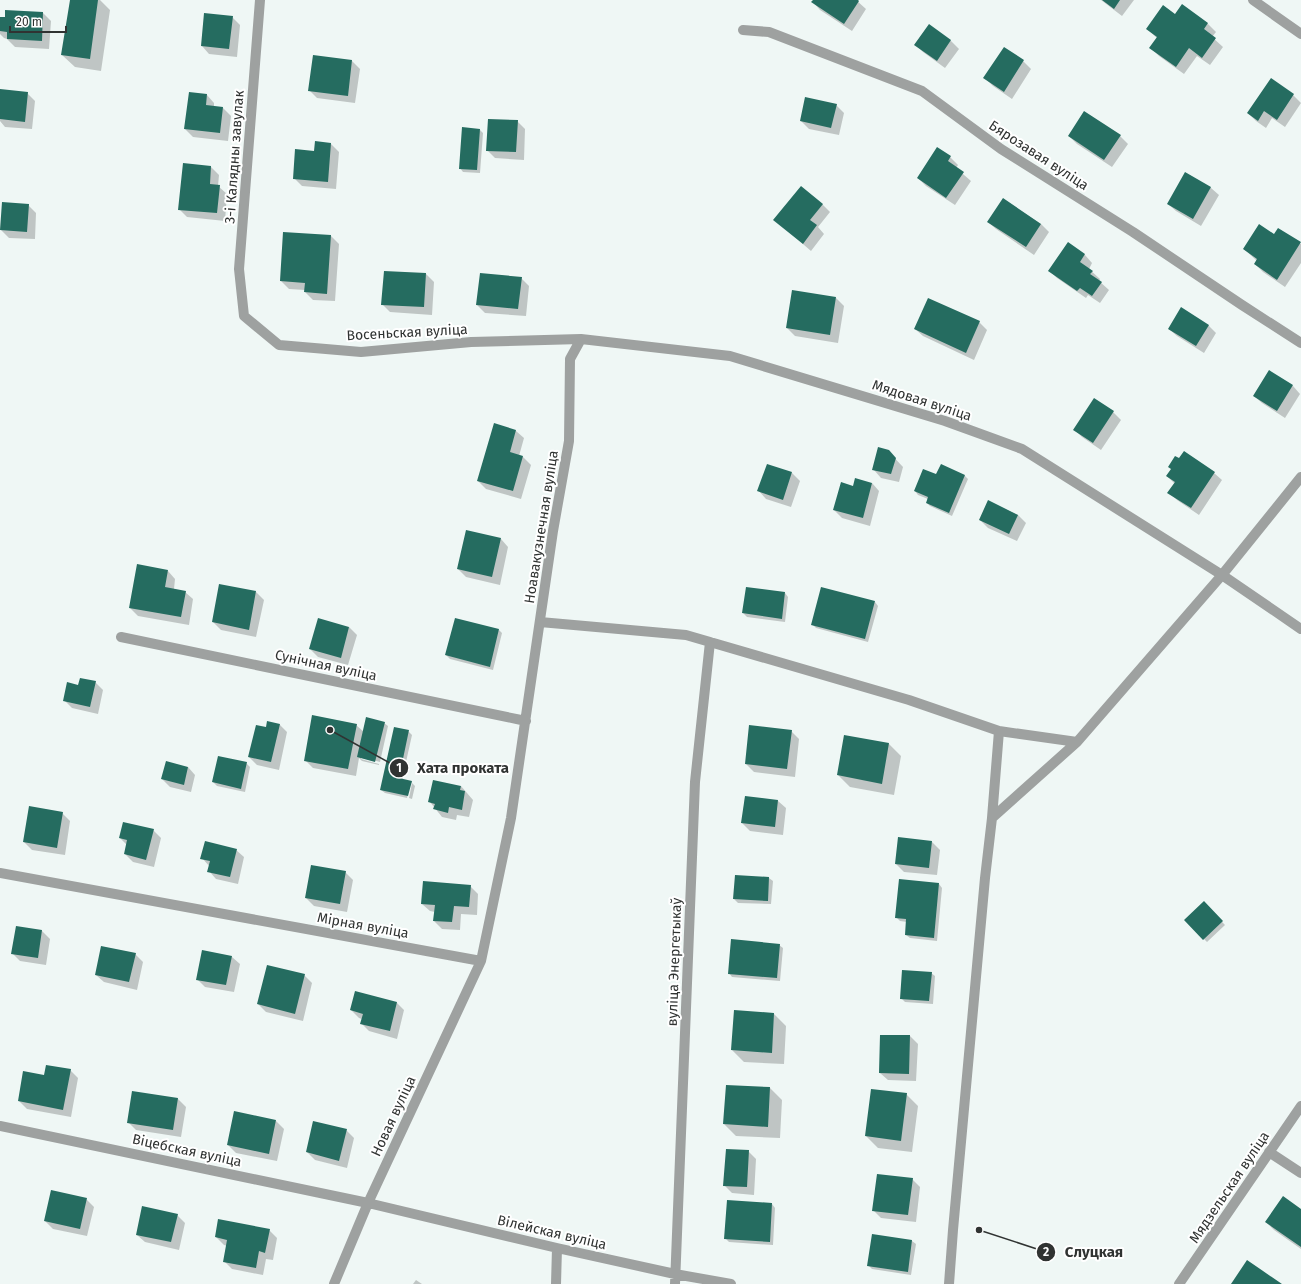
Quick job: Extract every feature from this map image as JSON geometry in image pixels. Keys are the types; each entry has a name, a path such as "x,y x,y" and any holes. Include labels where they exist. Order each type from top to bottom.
{"street":[{"name":"3-і Калядны завулак","path":"244,316 239,270 260,0"},
{"path":"1253,0 1301,34"},
{"name":"Бярозавая вуліца","path":"743,30 769,32 922,91 1001,149 1133,232 1301,343"},
{"name":"Восеньская вуліца","path":"244,316 279,344 361,352 470,342 581,339"},
{"name":"Мядовая вуліца","path":"581,339 730,356 945,421 1022,449 1222,575 1301,629"},
{"name":"Ноавакузнечная вуліца","path":"526,721 553,531 569,441 570,359 581,339"},
{"path":"992,818 1077,742 1222,575 1301,477"},
{"path":"540,622 686,635 909,700 999,730 1077,742"},
{"name":"Сунічная вуліца","path":"120,637 526,721"},
{"name":"вуліца Энергетыкаў","path":"675,1279 695,782 710,642"},
{"path":"481,961 511,818 526,721"},
{"path":"949,1284 999,730"},
{"name":"Мірная вуліца","path":"0,873 481,961"},
{"name":"Новая вуліца","path":"334,1284 368,1203 481,961"},
{"name":"Мядзельская вуліца","path":"1179,1284 1301,1106"},
{"name":"Віцебская вуліца","path":"0,1126 368,1203"},
{"path":"1269,1152 1301,1173"},
{"name":"Вілейская вуліца","path":"368,1203 558,1248 675,1279 731,1284"},
{"path":"556,1284 558,1248"}],"building":[{"path":"70,0 98,0 90,59 61,55"},
{"path":"813,0 859,1 844,24 811,2"},
{"path":"1102,0 1120,0 1114,9"},
{"path":"1182,4 1208,23 1204,29 1216,38 1202,58 1189,48 1176,67 1149,48 1157,37 1146,29 1163,5 1175,14"},
{"path":"5,10 43,12 42,41 7,39 7,32 0,31 0,17 5,17"},
{"path":"204,13 233,16 229,49 201,46"},
{"path":"929,24 951,40 937,61 914,45"},
{"path":"1004,47 1024,60 1004,92 983,78"},
{"path":"313,55 352,60 348,96 308,91"},
{"path":"1271,78 1294,94 1277,120 1264,111 1258,121 1247,113"},
{"path":"0,89 28,92 25,122 0,119"},
{"path":"189,92 207,94 206,105 223,107 220,133 184,129"},
{"path":"805,97 837,104 831,128 800,121"},
{"path":"1084,111 1121,135 1104,160 1068,136"},
{"path":"488,119 518,120 516,152 486,151"},
{"path":"462,127 480,129 477,170 459,169"},
{"path":"315,141 331,143 328,182 293,179 295,149 314,151"},
{"path":"937,147 951,156 948,161 964,172 946,198 917,178"},
{"path":"183,163 211,166 210,184 220,185 217,213 178,210"},
{"path":"1185,172 1211,187 1193,219 1167,204"},
{"path":"801,186 823,204 810,220 817,225 803,244 773,220"},
{"path":"1003,198 1041,224 1026,247 987,222"},
{"path":"2,202 29,204 27,232 0,230"},
{"path":"1259,224 1274,234 1278,228 1301,242 1277,280 1254,264 1257,259 1243,249"},
{"path":"283,232 331,235 327,294 304,292 305,283 280,281"},
{"path":"1068,242 1085,254 1080,262 1093,271 1090,274 1102,282 1092,296 1080,288 1077,291 1048,271"},
{"path":"384,271 426,273 424,307 381,305"},
{"path":"480,273 522,277 518,309 476,305"},
{"path":"792,290 836,297 830,335 786,328"},
{"path":"928,298 980,321 966,353 914,329"},
{"path":"1181,307 1209,325 1196,346 1168,329"},
{"path":"1269,370 1293,385 1277,411 1253,396"},
{"path":"1094,398 1114,411 1093,443 1073,430"},
{"path":"494,423 516,430 510,452 523,456 513,491 477,481"},
{"path":"878,447 889,450 896,458 891,474 872,470"},
{"path":"1184,451 1215,472 1191,508 1167,493 1175,482 1166,476 1171,469 1168,467 1175,456 1179,458"},
{"path":"767,464 792,472 783,500 757,491"},
{"path":"941,464 965,475 949,513 926,503 928,497 914,491 923,469 936,474"},
{"path":"855,478 872,483 863,518 833,510 841,482 853,486"},
{"path":"988,500 1018,515 1009,534 979,520"},
{"path":"466,530 501,538 492,577 457,569"},
{"path":"137,564 168,570 165,587 186,591 181,617 129,608"},
{"path":"219,584 256,591 249,630 212,622"},
{"path":"746,587 785,592 782,619 742,613"},
{"path":"821,587 875,601 865,639 811,625"},
{"path":"318,618 349,627 341,658 309,649"},
{"path":"455,618 499,629 490,667 445,655"},
{"path":"80,678 96,681 90,707 63,701 67,682 78,685"},
{"path":"312,715 357,724 348,769 304,761"},
{"path":"366,717 385,722 375,762 357,757"},
{"path":"267,721 280,724 271,762 248,757 256,725 266,727"},
{"path":"749,725 792,730 787,769 745,764"},
{"path":"394,727 409,730 399,778 412,781 408,796 380,790"},
{"path":"844,735 889,743 882,784 837,775"},
{"path":"218,756 247,762 241,789 212,782"},
{"path":"166,761 188,767 184,785 161,779"},
{"path":"433,780 461,786 460,790 465,791 462,810 449,807 448,813 433,809 435,804 428,802"},
{"path":"745,796 778,800 775,827 741,823"},
{"path":"29,806 63,812 57,848 23,842"},
{"path":"123,822 154,829 146,860 124,854 127,840 119,838"},
{"path":"898,837 932,841 929,868 895,864"},
{"path":"205,841 237,849 230,877 207,872 210,861 200,859"},
{"path":"311,865 346,871 340,904 305,898"},
{"path":"735,875 769,877 768,901 733,899"},
{"path":"899,879 939,883 934,938 905,935 906,919 895,918"},
{"path":"423,881 471,885 469,907 454,906 452,922 433,921 435,905 421,904"},
{"path":"1204,901 1223,921 1203,940 1184,920"},
{"path":"16,926 42,930 38,958 11,954"},
{"path":"731,939 780,944 777,978 728,974"},
{"path":"101,946 136,953 129,982 95,975"},
{"path":"202,950 232,956 226,985 196,980"},
{"path":"267,965 305,974 295,1014 257,1004"},
{"path":"902,970 932,972 929,1001 900,999"},
{"path":"355,991 397,1002 390,1031 360,1024 363,1014 350,1010"},
{"path":"734,1010 774,1013 772,1053 731,1050"},
{"path":"880,1035 910,1035 909,1074 879,1073"},
{"path":"46,1065 71,1069 63,1110 18,1101 23,1071 44,1075"},
{"path":"726,1085 770,1087 768,1127 723,1124"},
{"path":"871,1089 907,1093 901,1141 865,1136"},
{"path":"132,1091 178,1098 173,1130 127,1123"},
{"path":"234,1111 276,1120 269,1154 227,1145"},
{"path":"313,1121 347,1129 339,1161 306,1152"},
{"path":"726,1149 749,1150 747,1187 723,1186"},
{"path":"877,1174 913,1178 908,1215 872,1211"},
{"path":"51,1190 87,1198 80,1229 44,1221"},
{"path":"1283,1196 1301,1209 1301,1247 1265,1222"},
{"path":"727,1200 772,1203 770,1242 724,1239"},
{"path":"142,1206 178,1214 171,1242 136,1235"},
{"path":"218,1219 270,1229 265,1253 259,1251 256,1268 223,1262 227,1240 215,1237"},
{"path":"872,1234 912,1240 908,1272 867,1266"},
{"path":"1247,1260 1282,1284 1231,1284"}],"place":[{"name":"Хата проката","path":"330,730"},
{"name":"Слуцкая","path":"979,1230"}]}
